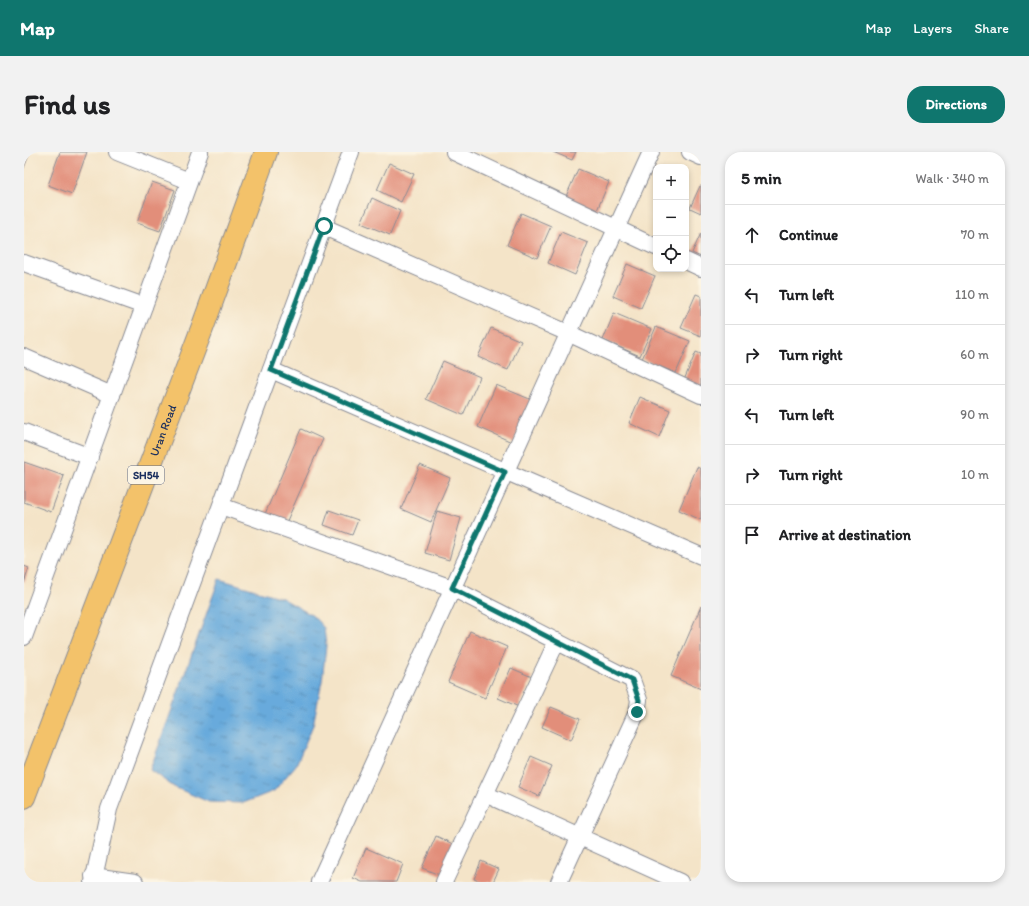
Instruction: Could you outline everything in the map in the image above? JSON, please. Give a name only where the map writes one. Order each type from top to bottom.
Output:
[{"type":"main road","name":"Uran Road","points":[[24,797],[200,334],[266,152]]},
{"type":"street","points":[[117,152],[189,181]]},
{"type":"street","points":[[24,636],[200,152]]},
{"type":"street","points":[[135,882],[93,879],[109,809],[351,152]]},
{"type":"street","points":[[454,152],[653,246]]},
{"type":"street","points":[[319,882],[650,152]]},
{"type":"street","points":[[690,152],[701,157]]},
{"type":"street","points":[[324,226],[568,333],[701,395]]},
{"type":"street","points":[[689,262],[701,268]]},
{"type":"street","points":[[24,263],[144,306]]},
{"type":"street","points":[[24,357],[112,396]]},
{"type":"street","points":[[271,370],[701,556]]},
{"type":"street","points":[[24,432],[90,457]]},
{"type":"street","points":[[221,506],[452,588],[632,680],[639,700],[637,712],[559,882]]},
{"type":"street","points":[[444,882],[557,641]]},
{"type":"street","points":[[486,794],[680,882]]},
{"type":"water","points":[[219,579],[282,598],[313,616],[324,628],[326,646],[322,681],[313,725],[296,765],[274,791],[243,803],[209,802],[174,787],[150,770]]},
{"type":"building","points":[[24,152],[30,152],[24,168]]},
{"type":"building","points":[[60,152],[87,152],[72,194],[48,185]]},
{"type":"building","points":[[553,152],[576,152],[572,160]]},
{"type":"building","points":[[389,163],[414,174],[401,202],[377,190]]},
{"type":"building","points":[[578,169],[609,182],[595,215],[564,201]]},
{"type":"building","points":[[152,182],[175,190],[160,231],[137,223]]},
{"type":"building","points":[[701,186],[701,213],[690,208]]},
{"type":"building","points":[[372,198],[400,211],[390,235],[361,223]]},
{"type":"building","points":[[521,213],[551,226],[537,258],[507,245]]},
{"type":"building","points":[[561,232],[588,243],[575,275],[548,263]]},
{"type":"building","points":[[701,233],[701,257],[692,253]]},
{"type":"building","points":[[627,264],[655,276],[641,308],[613,296]]},
{"type":"building","points":[[696,294],[701,296],[701,336],[681,328]]},
{"type":"building","points":[[614,313],[652,329],[640,356],[603,340]]},
{"type":"building","points":[[656,327],[690,341],[676,373],[642,359]]},
{"type":"building","points":[[491,328],[521,341],[508,370],[478,357]]},
{"type":"building","points":[[696,352],[701,354],[701,387],[684,380]]},
{"type":"building","points":[[443,361],[480,377],[463,415],[426,399]]},
{"type":"building","points":[[496,385],[532,400],[514,443],[478,427]]},
{"type":"building","points":[[640,397],[670,410],[659,437],[629,423]]},
{"type":"building","points":[[301,429],[323,439],[286,523],[265,514]]},
{"type":"building","points":[[24,462],[64,476],[51,512],[24,502]]},
{"type":"building","points":[[420,465],[450,478],[431,522],[401,509]]},
{"type":"building","points":[[697,467],[701,469],[701,520],[679,510]]},
{"type":"building","points":[[329,510],[358,520],[352,535],[324,525]]},
{"type":"building","points":[[437,511],[461,518],[449,560],[425,553]]},
{"type":"building","points":[[24,566],[29,568],[24,583]]},
{"type":"building","points":[[701,606],[701,689],[671,676]]},
{"type":"building","points":[[470,631],[507,647],[485,698],[448,682]]},
{"type":"building","points":[[511,668],[532,677],[519,707],[498,698]]},
{"type":"building","points":[[551,707],[580,719],[571,740],[542,727]]},
{"type":"building","points":[[531,757],[552,766],[539,796],[518,787]]},
{"type":"building","points":[[436,836],[455,845],[442,876],[422,868]]},
{"type":"building","points":[[366,848],[403,864],[396,882],[362,882],[353,878]]},
{"type":"building","points":[[481,861],[499,869],[493,882],[482,882],[474,879]]},
{"type":"route","points":[[324,226],[271,370],[505,472],[452,588],[632,680],[639,700],[637,712]]}]
